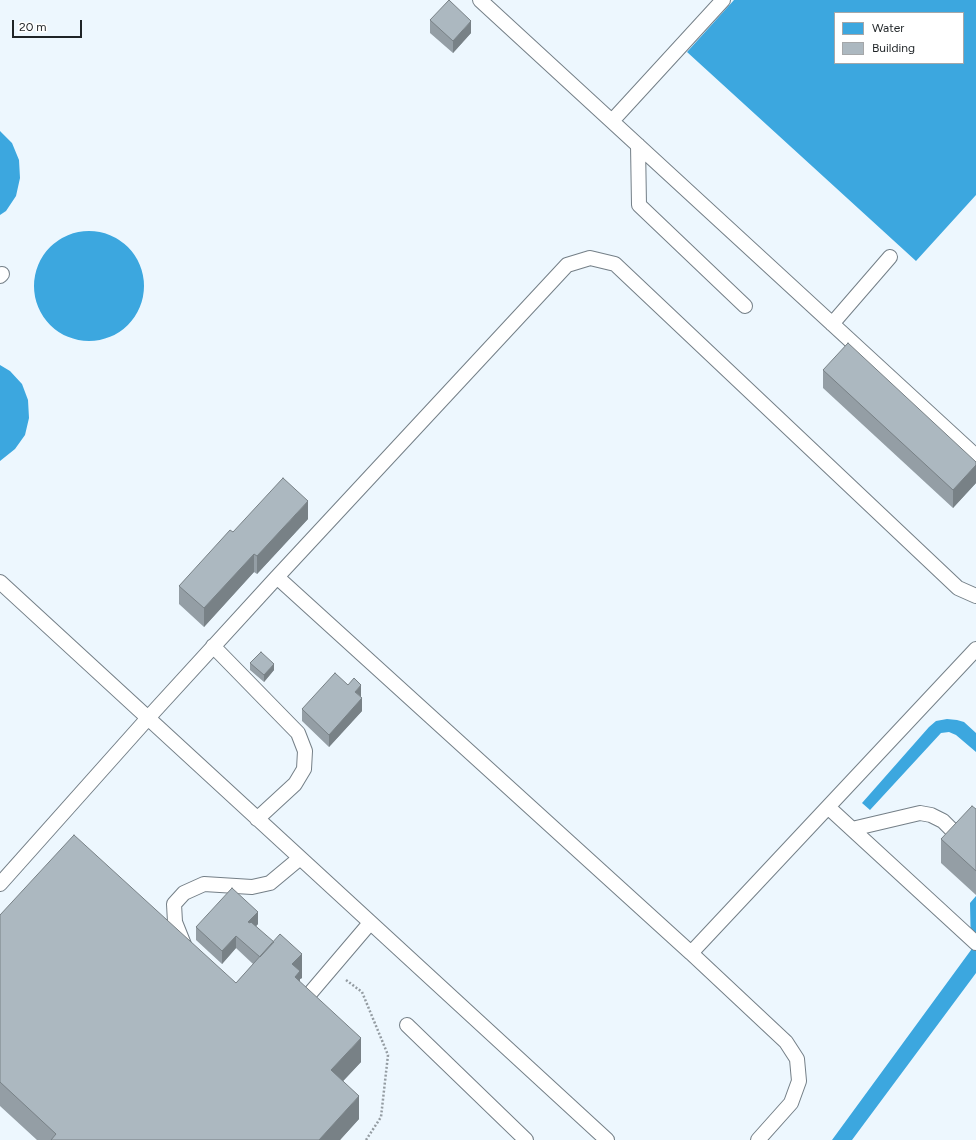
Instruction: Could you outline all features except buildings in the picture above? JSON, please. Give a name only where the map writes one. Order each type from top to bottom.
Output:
[{"type":"lane","points":[[480,0],[976,456]]},
{"type":"lane","points":[[612,121],[723,0]]},
{"type":"lane","points":[[638,145],[639,205],[745,306]]},
{"type":"lane","points":[[832,324],[890,257]]},
{"type":"lane","points":[[0,884],[213,646],[568,265],[590,258],[615,264],[958,588],[976,596]]},
{"type":"lane","points":[[277,577],[691,953],[786,1042],[797,1059],[799,1081],[791,1103],[758,1140]]},
{"type":"lane","points":[[0,582],[607,1140]]},
{"type":"lane","points":[[213,646],[298,733],[305,751],[304,769],[295,784],[257,819]]},
{"type":"lane","points":[[691,953],[976,649]]},
{"type":"lane","points":[[828,807],[976,943]]},
{"type":"lane","points":[[852,829],[920,812],[931,815],[943,821],[958,836]]},
{"type":"lane","points":[[192,956],[187,951],[175,922],[174,904],[184,892],[204,884],[252,887],[270,883],[300,858]]},
{"type":"lane","points":[[301,1004],[370,922]]},
{"type":"lane","points":[[407,1025],[526,1140]]},
{"type":"path","points":[[332,968],[362,992],[388,1055],[381,1117],[366,1140]]},
{"type":"water","points":[[734,0],[976,0],[976,195],[916,261],[687,52]]},
{"type":"water","points":[[0,131],[12,143],[19,160],[20,178],[16,196],[6,211],[0,215]]},
{"type":"water","points":[[89,231],[110,235],[120,240],[128,247],[135,255],[140,265],[144,286],[140,307],[135,317],[128,325],[120,332],[110,337],[89,341],[68,337],[58,332],[50,325],[43,317],[38,307],[34,286],[38,265],[43,255],[50,247],[58,240],[68,235]]},
{"type":"water","points":[[0,365],[10,371],[22,384],[28,400],[29,418],[25,435],[15,449],[0,461]]},
{"type":"water","points":[[947,719],[964,722],[976,733],[976,752],[956,735],[949,732],[941,733],[870,810],[862,803],[929,727],[936,721]]},
{"type":"water","points":[[976,896],[976,973],[852,1140],[832,1140],[971,950],[970,903]]}]
